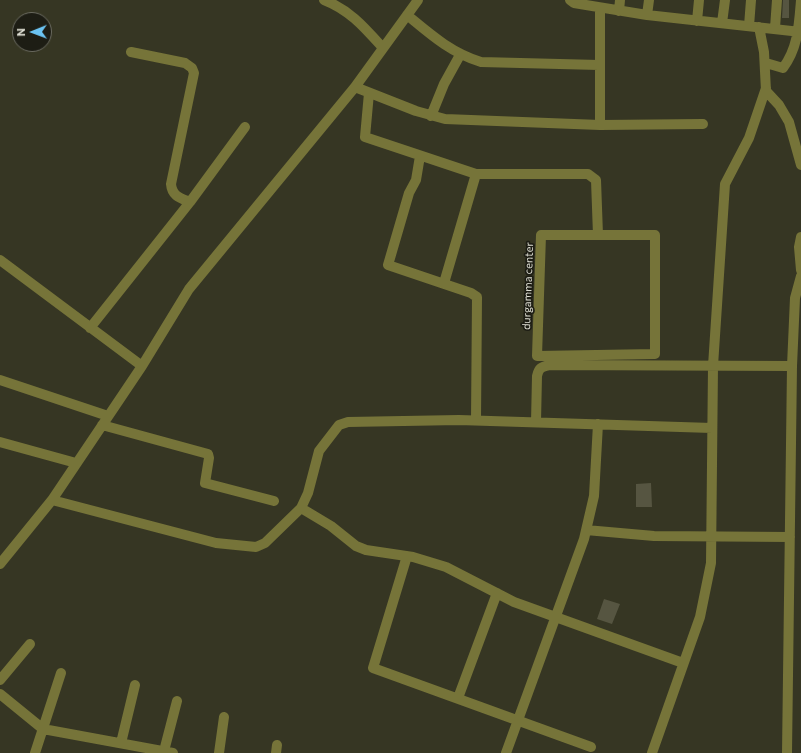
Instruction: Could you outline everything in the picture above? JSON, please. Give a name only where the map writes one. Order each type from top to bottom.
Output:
[{"type":"street","points":[[324,0],[347,11],[357,19],[383,48]]},
{"type":"street","points":[[0,564],[52,500],[142,366],[189,289],[355,87],[418,0]]},
{"type":"street","points":[[570,0],[574,3],[619,11],[799,32]]},
{"type":"street","points":[[619,11],[620,0]]},
{"type":"street","points":[[648,15],[649,0]]},
{"type":"street","points":[[697,20],[699,0]]},
{"type":"street","points":[[722,23],[725,0]]},
{"type":"street","points":[[652,753],[700,617],[710,563],[713,366],[725,184],[749,138],[766,88],[766,63],[754,26],[751,0]]},
{"type":"street","points":[[775,28],[777,0]]},
{"type":"street","points":[[766,63],[783,68],[792,56],[799,32],[801,0]]},
{"type":"street","points":[[600,8],[600,125]]},
{"type":"street","points":[[407,15],[449,49],[460,55],[480,62],[599,65]]},
{"type":"street","points":[[131,52],[185,63],[192,68],[194,73],[171,184],[171,191],[174,196],[190,202]]},
{"type":"street","points":[[431,116],[444,84],[460,55]]},
{"type":"street","points":[[355,87],[431,116],[446,119],[600,125],[703,124]]},
{"type":"street","points":[[766,88],[789,122],[801,165]]},
{"type":"street","points":[[369,93],[365,137],[476,174],[588,174],[596,180],[598,235]]},
{"type":"street","points":[[90,328],[190,202],[245,126]]},
{"type":"street","points":[[420,156],[416,180],[409,193],[388,265],[444,283],[471,293],[477,297],[476,420]]},
{"type":"street","points":[[444,283],[476,174]]},
{"type":"street","name":"durgamma center","points":[[598,235],[655,235],[655,354],[537,356],[541,236],[598,235]]},
{"type":"street","points":[[801,237],[799,247],[801,270]]},
{"type":"street","points":[[0,260],[142,366]]},
{"type":"street","points":[[787,753],[792,366],[795,298],[801,276]]},
{"type":"street","points":[[536,422],[538,370],[541,367],[550,365],[792,366]]},
{"type":"street","points":[[0,380],[108,416]]},
{"type":"street","points":[[52,500],[216,543],[256,548],[265,543],[301,508],[308,493],[319,451],[339,425],[348,422],[476,420],[712,428]]},
{"type":"street","points":[[506,753],[586,530],[594,496],[598,424]]},
{"type":"street","points":[[102,425],[208,454],[209,458],[205,483],[274,501]]},
{"type":"street","points":[[0,442],[76,463]]},
{"type":"street","points":[[301,508],[331,526],[361,548],[406,556],[446,566],[497,593],[554,617],[683,663]]},
{"type":"street","points":[[586,530],[654,536],[790,537]]},
{"type":"street","points":[[406,556],[373,668],[591,747]]},
{"type":"street","points":[[458,698],[497,593]]},
{"type":"street","points":[[0,680],[30,644]]},
{"type":"street","points":[[35,753],[61,673]]},
{"type":"street","points":[[121,743],[135,685]]},
{"type":"street","points":[[0,694],[43,729],[168,752],[177,701]]},
{"type":"street","points":[[219,753],[224,717]]},
{"type":"building","points":[[783,0],[789,0],[789,18],[782,18]]},
{"type":"building","points":[[651,483],[652,507],[636,507],[636,484]]},
{"type":"building","points":[[604,599],[620,604],[612,624],[597,619]]}]
